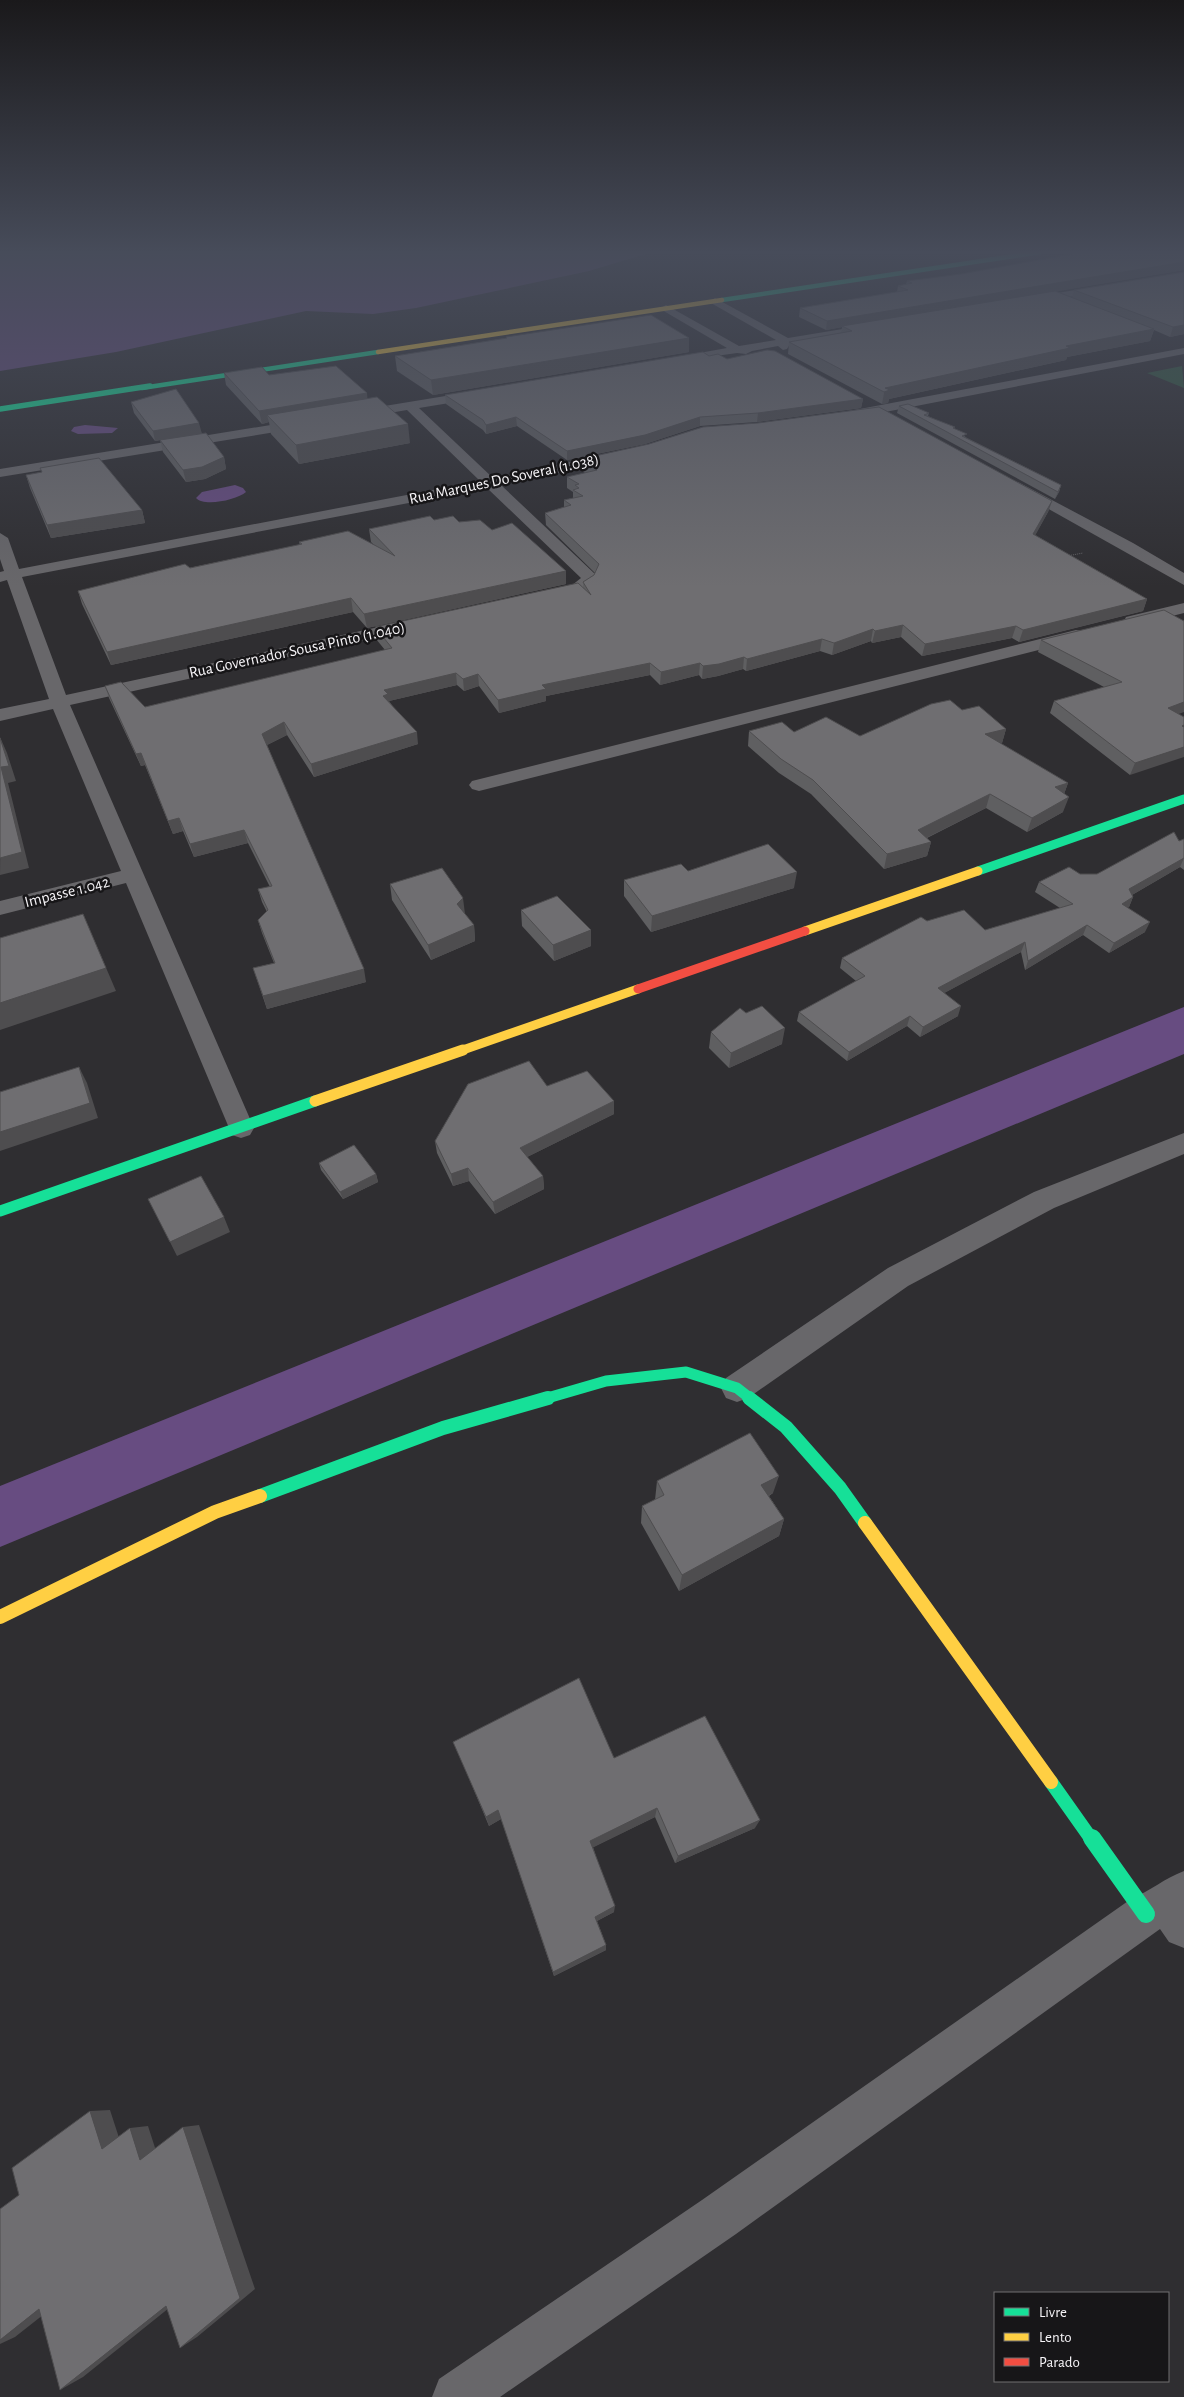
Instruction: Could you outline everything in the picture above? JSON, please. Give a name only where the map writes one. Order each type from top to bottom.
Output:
[{"type":"street","points":[[0,409],[298,364]]},
{"type":"street","points":[[831,418],[878,411],[1114,364]]},
{"type":"street","points":[[343,417],[497,391]]},
{"type":"street","points":[[853,397],[895,420]]},
{"type":"street","points":[[410,406],[588,577],[587,582],[580,588],[532,599]]},
{"type":"street","points":[[1,470],[324,420]]},
{"type":"street","name":"Rua Marques Do Soveral (1.038)","points":[[6,576],[490,483],[630,453]]},
{"type":"street","points":[[1008,481],[1128,546],[1184,580]]},
{"type":"street","points":[[0,538],[6,576],[241,1128]]},
{"type":"street","points":[[1116,625],[1184,608]]},
{"type":"street","name":"Rua Governador Sousa Pinto (1.040)","points":[[0,715],[426,622]]},
{"type":"street","points":[[479,785],[1097,630]]},
{"type":"street","points":[[0,1211],[1184,799]]},
{"type":"street","name":"Impasse 1.042","points":[[0,908],[133,875]]},
{"type":"street","points":[[737,1388],[898,1278],[1044,1200],[1184,1143]]},
{"type":"street","points":[[0,1617],[215,1512],[444,1428],[606,1381],[686,1372],[737,1388],[786,1427],[840,1488],[1170,1909],[457,2397]]},
{"type":"path","points":[[1064,556],[1128,546]]},
{"type":"green space","points":[[1182,366],[1184,388],[1147,373]]},
{"type":"shaded area","points":[[0,364],[44,364],[0,371]]},
{"type":"shaded area","points":[[85,425],[118,428],[112,433],[78,434],[71,431],[74,427]]},
{"type":"shaded area","points":[[235,485],[243,488],[246,492],[236,498],[213,502],[200,501],[196,498],[202,492]]},
{"type":"shaded area","points":[[1184,1007],[1184,1054],[0,1547],[0,1486]]},
{"type":"building","points":[[407,364],[530,364],[431,380]]},
{"type":"building","points":[[632,364],[799,364],[863,399],[758,413],[700,417],[645,435],[567,451],[516,417],[486,425],[483,420],[445,395]]},
{"type":"building","points":[[831,364],[997,364],[885,388],[890,390],[884,392]]},
{"type":"building","points":[[336,366],[367,393],[259,411],[224,373],[262,367],[269,375]]},
{"type":"building","points":[[176,389],[199,423],[153,431],[131,402]]},
{"type":"building","points":[[377,397],[408,424],[296,445],[267,415]]},
{"type":"building","points":[[908,404],[929,413],[924,415],[955,427],[953,428],[967,434],[962,436],[1061,485],[1058,492],[899,406]]},
{"type":"building","points":[[879,407],[1052,501],[1033,534],[1147,599],[1023,630],[1016,626],[925,644],[903,625],[875,631],[873,629],[834,643],[822,639],[747,659],[744,657],[719,664],[703,666],[700,663],[661,672],[650,663],[542,685],[546,689],[498,700],[478,674],[463,679],[456,673],[384,690],[388,694],[383,696],[417,732],[311,764],[284,722],[262,734],[364,969],[263,996],[253,968],[275,963],[258,920],[268,910],[258,889],[272,886],[244,830],[190,844],[179,818],[168,821],[141,753],[136,754],[105,686],[121,682],[145,707],[392,648],[375,627],[578,583],[591,595],[583,582],[594,575],[599,564],[545,513],[571,505],[564,500],[583,496],[573,490],[579,488],[575,485],[579,484],[567,477],[597,470],[581,459],[649,444],[703,427],[758,423]]},
{"type":"building","points":[[206,433],[224,457],[202,467],[183,470],[160,440]]},
{"type":"building","points":[[99,458],[142,510],[47,525],[26,475],[42,472],[40,468]]},
{"type":"building","points":[[430,516],[434,520],[453,516],[459,522],[480,520],[492,530],[512,523],[566,571],[364,614],[351,598],[107,652],[78,591],[185,564],[190,568],[302,544],[299,542],[348,531],[395,556],[369,529]]},
{"type":"building","points":[[1164,610],[1184,621],[1184,702],[1168,708],[1184,717],[1184,725],[1182,726],[1184,727],[1184,747],[1135,763],[1054,701],[1122,682],[1041,640]]},
{"type":"building","points":[[950,700],[962,710],[979,706],[1006,729],[985,734],[1068,783],[1055,787],[1069,797],[1032,818],[990,794],[918,830],[931,842],[887,854],[813,780],[781,759],[749,731],[782,722],[794,732],[826,717],[860,736],[931,704]]},
{"type":"building","points":[[0,738],[9,766],[1,767],[22,852],[0,858]]},
{"type":"building","points":[[1174,832],[1179,841],[1184,839],[1184,858],[1129,889],[1133,897],[1122,904],[1150,922],[1114,943],[1087,925],[1028,961],[1025,942],[938,988],[961,1006],[923,1027],[910,1016],[849,1052],[799,1012],[865,976],[842,958],[921,917],[927,921],[964,910],[985,930],[1073,904],[1039,882],[1069,867],[1080,874],[1097,874]]},
{"type":"building","points":[[768,844],[797,872],[652,916],[624,880],[681,864],[688,871]]},
{"type":"building","points":[[442,868],[463,898],[457,904],[474,925],[428,945],[390,884]]},
{"type":"building","points":[[557,896],[591,930],[553,945],[521,910]]},
{"type":"building","points":[[83,914],[106,968],[0,1003],[0,938]]},
{"type":"building","points":[[762,1006],[785,1028],[731,1053],[711,1032],[740,1008],[746,1013]]},
{"type":"building","points":[[529,1061],[547,1086],[587,1071],[614,1101],[520,1148],[543,1176],[493,1202],[468,1168],[451,1174],[435,1141],[468,1084]]},
{"type":"building","points":[[79,1067],[90,1103],[0,1132],[0,1092]]},
{"type":"building","points":[[354,1145],[376,1174],[340,1192],[319,1163]]},
{"type":"building","points":[[201,1176],[224,1217],[170,1242],[148,1199]]},
{"type":"building","points":[[750,1433],[779,1476],[761,1485],[784,1519],[682,1575],[642,1506],[664,1495],[657,1481]]},
{"type":"building","points":[[579,1678],[614,1758],[705,1716],[760,1820],[678,1856],[657,1808],[590,1841],[615,1906],[595,1917],[606,1945],[553,1972],[498,1810],[486,1817],[453,1742]]},
{"type":"building","points":[[90,2111],[102,2149],[130,2128],[140,2160],[183,2127],[240,2298],[180,2348],[166,2306],[60,2390],[39,2309],[0,2340],[0,2209],[19,2195],[12,2168]]},
{"type":"traffic: fast","points":[[0,409],[299,364]]},
{"type":"traffic: fast","points":[[978,871],[1184,799]]},
{"type":"traffic: fast","points":[[0,1211],[315,1101]]},
{"type":"traffic: fast","points":[[260,1496],[443,1428],[606,1381],[686,1372],[737,1388],[786,1427],[840,1488],[865,1523]]},
{"type":"traffic: fast","points":[[1051,1782],[1146,1914]]},
{"type":"traffic: slow","points":[[805,931],[978,871]]},
{"type":"traffic: slow","points":[[315,1101],[638,989]]},
{"type":"traffic: slow","points":[[0,1617],[215,1512],[260,1496]]},
{"type":"traffic: slow","points":[[865,1523],[1051,1782]]},
{"type":"traffic: jam","points":[[638,989],[805,931]]}]
